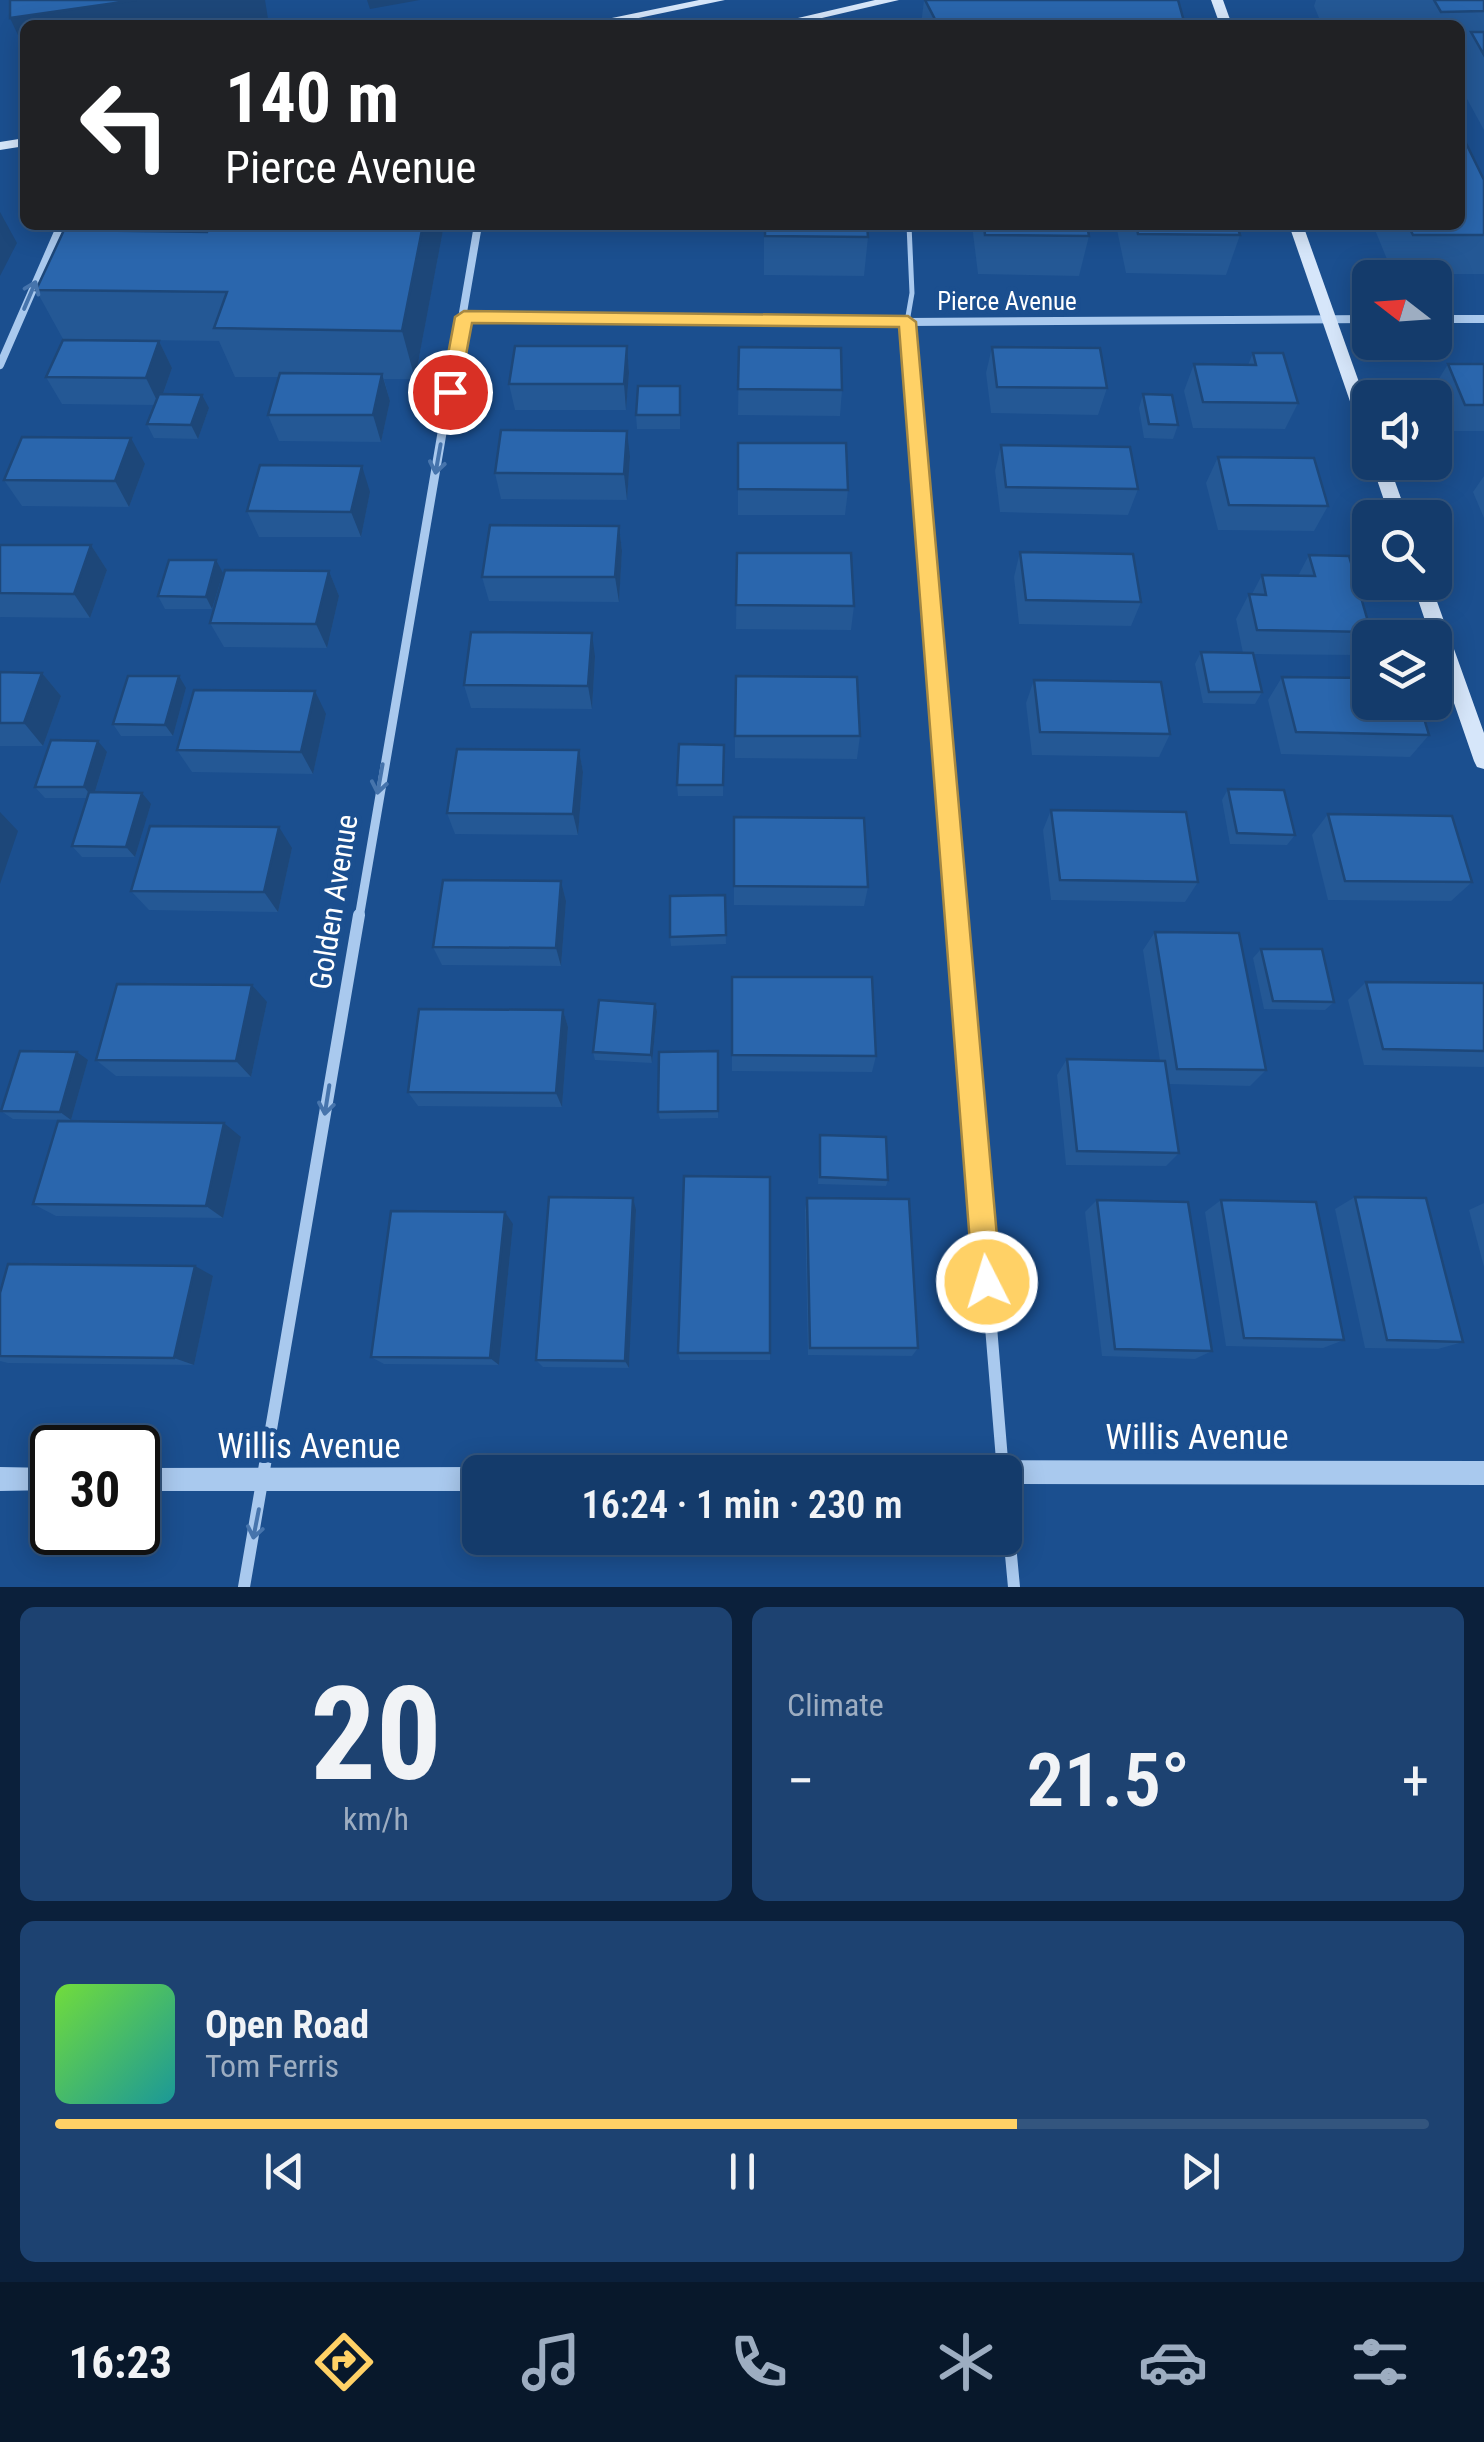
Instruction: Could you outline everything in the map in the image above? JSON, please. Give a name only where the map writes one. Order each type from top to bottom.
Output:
[{"type":"main road","points":[[611,20],[719,0]]},
{"type":"main road","points":[[798,20],[892,0]]},
{"type":"main road","points":[[1298,230],[1352,385]]},
{"type":"main road","points":[[1428,600],[1484,761]]},
{"type":"street","points":[[0,365],[59,230]]},
{"type":"street","name":"Golden Avenue","points":[[244,1587],[382,766],[477,230]]},
{"type":"street","name":"Pierce Avenue","points":[[464,317],[908,322],[1352,319]]},
{"type":"street","points":[[1452,319],[1484,320]]},
{"type":"street","points":[[908,322],[1002,1455]]},
{"type":"street","name":"Willis Avenue","points":[[1022,1478],[1484,1474]]},
{"type":"street","points":[[0,1479],[30,1480]]},
{"type":"street","name":"Willis Avenue","points":[[160,1480],[462,1479]]},
{"type":"street","points":[[1011,1555],[1014,1587]]},
{"type":"lane","points":[[908,322],[912,294],[909,230]]},
{"type":"building","points":[[10,0],[136,0],[10,18]]},
{"type":"building","points":[[925,0],[1178,0],[1184,20],[935,20]]},
{"type":"building","points":[[1434,0],[1484,0],[1484,11],[1441,12]]},
{"type":"building","points":[[1471,32],[1484,32],[1484,55]]},
{"type":"building","points":[[1465,141],[1484,180],[1484,235],[1413,235],[1410,230],[1465,230]]},
{"type":"building","points":[[64,230],[422,230],[402,331],[214,328],[227,292],[36,290]]},
{"type":"building","points":[[765,230],[867,230],[868,237],[765,236]]},
{"type":"building","points":[[984,230],[1088,230],[1089,236],[985,235]]},
{"type":"building","points":[[1137,230],[1238,230],[1240,235],[1138,234]]},
{"type":"building","points":[[63,340],[159,341],[146,378],[46,377]]},
{"type":"building","points":[[515,346],[627,346],[624,384],[509,384]]},
{"type":"building","points":[[739,347],[841,348],[842,390],[738,389]]},
{"type":"building","points":[[992,347],[1100,348],[1107,388],[997,387]]},
{"type":"building","points":[[1253,353],[1283,353],[1298,403],[1203,402],[1194,364],[1256,365]]},
{"type":"building","points":[[1448,364],[1484,364],[1484,405],[1465,405]]},
{"type":"building","points":[[280,373],[382,374],[373,415],[268,415]]},
{"type":"building","points":[[638,386],[680,386],[680,415],[636,415]]},
{"type":"building","points":[[159,394],[202,395],[191,425],[147,424]]},
{"type":"building","points":[[1143,394],[1172,395],[1178,425],[1149,424]]},
{"type":"building","points":[[501,430],[627,431],[624,474],[495,473]]},
{"type":"building","points":[[22,437],[131,438],[115,481],[4,480]]},
{"type":"building","points":[[738,443],[846,443],[848,490],[738,489]]},
{"type":"building","points":[[1001,445],[1130,447],[1138,489],[1006,487]]},
{"type":"building","points":[[1218,457],[1314,458],[1328,506],[1229,505]]},
{"type":"building","points":[[260,465],[362,466],[351,512],[247,511]]},
{"type":"building","points":[[490,525],[619,526],[615,577],[482,577]]},
{"type":"building","points":[[0,545],[91,545],[74,594],[0,593]]},
{"type":"building","points":[[1020,552],[1133,554],[1141,602],[1026,600]]},
{"type":"building","points":[[737,553],[851,553],[854,606],[736,605]]},
{"type":"building","points":[[1309,555],[1349,556],[1352,600],[1362,600],[1368,620],[1352,620],[1352,632],[1257,630],[1249,594],[1266,595],[1262,575],[1315,576]]},
{"type":"building","points":[[169,560],[216,560],[206,597],[158,596]]},
{"type":"building","points":[[225,570],[329,571],[316,624],[210,623]]},
{"type":"building","points":[[471,632],[592,633],[588,686],[464,685]]},
{"type":"building","points":[[1201,652],[1253,653],[1262,692],[1209,692]]},
{"type":"building","points":[[0,672],[42,673],[24,723],[0,723]]},
{"type":"building","points":[[128,676],[179,676],[165,725],[113,724]]},
{"type":"building","points":[[736,676],[857,677],[860,736],[735,736]]},
{"type":"building","points":[[1282,677],[1352,678],[1352,720],[1424,720],[1429,735],[1296,732]]},
{"type":"building","points":[[1034,680],[1161,682],[1170,734],[1040,732]]},
{"type":"building","points":[[194,690],[315,691],[301,752],[177,750]]},
{"type":"building","points":[[51,740],[98,741],[84,787],[35,787]]},
{"type":"building","points":[[679,744],[724,745],[723,785],[677,785]]},
{"type":"building","points":[[457,749],[579,750],[573,814],[447,813]]},
{"type":"building","points":[[1228,789],[1284,790],[1295,835],[1237,833]]},
{"type":"building","points":[[89,792],[142,793],[126,847],[72,846]]},
{"type":"building","points":[[1051,810],[1186,812],[1198,882],[1060,880]]},
{"type":"building","points":[[1328,814],[1452,816],[1472,882],[1345,881]]},
{"type":"building","points":[[734,817],[864,818],[868,887],[734,886]]},
{"type":"building","points":[[150,826],[279,827],[264,892],[131,891]]},
{"type":"building","points":[[443,880],[561,881],[556,948],[433,947]]},
{"type":"building","points":[[725,895],[726,935],[670,937],[670,896]]},
{"type":"building","points":[[1155,932],[1239,933],[1266,1070],[1177,1069]]},
{"type":"building","points":[[1261,949],[1322,949],[1334,1002],[1273,1001]]},
{"type":"building","points":[[732,977],[872,977],[876,1056],[732,1055]]},
{"type":"building","points":[[1366,982],[1484,983],[1484,1051],[1383,1049]]},
{"type":"building","points":[[117,984],[252,985],[236,1061],[96,1060]]},
{"type":"building","points":[[599,1000],[655,1004],[651,1055],[593,1052]]},
{"type":"building","points":[[419,1009],[563,1010],[556,1093],[408,1092]]},
{"type":"building","points":[[20,1051],[77,1052],[60,1112],[1,1111]]},
{"type":"building","points":[[718,1051],[718,1111],[658,1112],[659,1052]]},
{"type":"building","points":[[1067,1059],[1165,1061],[1179,1153],[1077,1151]]},
{"type":"building","points":[[58,1121],[224,1123],[206,1206],[33,1204]]},
{"type":"building","points":[[820,1135],[886,1137],[888,1180],[820,1177]]},
{"type":"building","points":[[684,1176],[770,1177],[770,1353],[678,1353]]},
{"type":"building","points":[[549,1197],[633,1198],[625,1361],[536,1360]]},
{"type":"building","points":[[1355,1197],[1426,1198],[1463,1342],[1387,1340]]},
{"type":"building","points":[[807,1198],[909,1199],[918,1348],[810,1348]]},
{"type":"building","points":[[1097,1200],[1188,1202],[1212,1351],[1115,1349]]},
{"type":"building","points":[[1221,1200],[1316,1202],[1344,1340],[1244,1338]]},
{"type":"building","points":[[391,1211],[505,1212],[490,1358],[371,1357]]},
{"type":"building","points":[[8,1264],[195,1266],[174,1358],[0,1356],[0,1293]]},
{"type":"route","points":[[450,392],[464,317],[908,322],[987,1282]]}]
